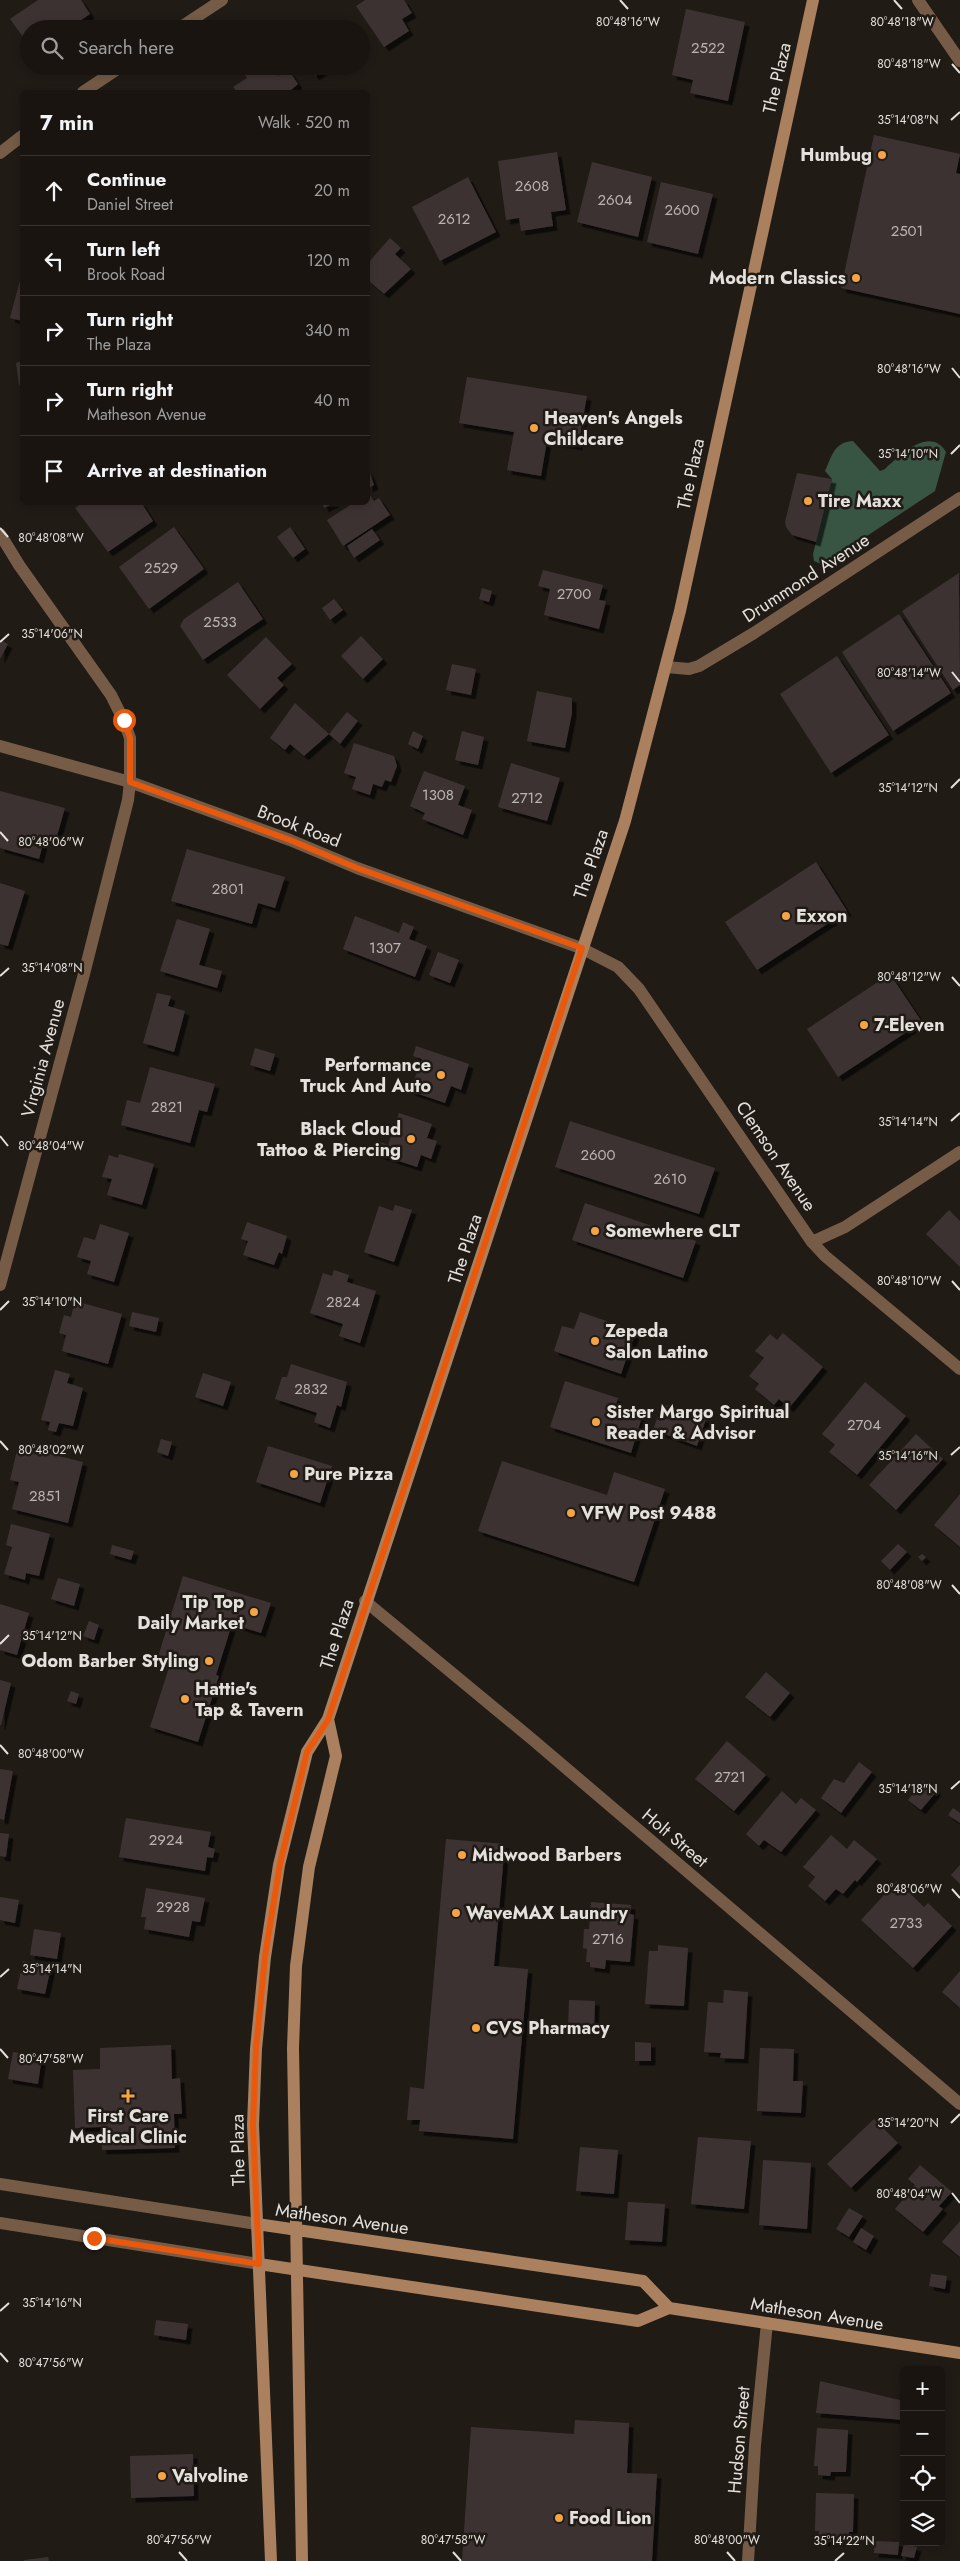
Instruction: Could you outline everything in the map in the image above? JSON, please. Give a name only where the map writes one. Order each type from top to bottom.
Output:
[{"type":"main road","name":"The Plaza","points":[[271,2561],[253,2125],[256,2049],[265,1956],[280,1864],[307,1752],[328,1720],[365,1601],[625,821],[680,611],[813,0]]},
{"type":"main road","name":"The Plaza","points":[[302,2561],[294,2230],[293,2048],[296,1966],[309,1867],[336,1756],[328,1720]]},
{"type":"main road","name":"Matheson Avenue","points":[[258,2224],[642,2282],[669,2308],[837,2336],[960,2353]]},
{"type":"main road","points":[[259,2264],[638,2321],[669,2308]]},
{"type":"street","points":[[192,20],[222,0]]},
{"type":"street","points":[[918,0],[960,61]]},
{"type":"street","points":[[86,90],[108,75]]},
{"type":"street","points":[[0,153],[20,138]]},
{"type":"street","name":"Drummond Avenue","points":[[666,667],[689,669],[699,666],[754,633],[960,498]]},
{"type":"street","name":"Virginia Avenue","points":[[0,534],[19,565],[111,695],[130,738],[128,800],[84,974],[0,1284]]},
{"type":"street","name":"Brook Road","points":[[0,746],[130,782],[290,840],[357,868],[582,948]]},
{"type":"street","name":"Clemson Avenue","points":[[582,948],[618,967],[639,990],[812,1242],[825,1256],[960,1369]]},
{"type":"street","points":[[812,1242],[845,1227],[960,1152]]},
{"type":"street","name":"Holt Street","points":[[365,1601],[534,1740],[960,2104]]},
{"type":"street","name":"Matheson Avenue","points":[[0,2184],[258,2224]]},
{"type":"street","points":[[0,2223],[259,2264]]},
{"type":"street","name":"Hudson Street","points":[[748,2561],[755,2445],[767,2323]]},
{"type":"green space","points":[[853,441],[880,471],[906,451],[923,442],[932,441],[939,444],[946,452],[935,491],[823,565],[814,561],[813,554],[832,479],[825,471],[834,451],[842,444]]},
{"type":"building","points":[[38,0],[81,0],[90,14],[81,20],[20,20],[20,33],[10,19]]},
{"type":"building","points":[[365,0],[404,0],[412,13],[402,19],[409,31],[384,47],[370,26],[370,20],[366,20],[356,6]]},
{"type":"building","points":[[686,9],[745,22],[728,101],[690,93],[693,80],[672,75]]},
{"type":"building","points":[[245,75],[292,75],[298,84],[291,90],[235,90],[233,87],[247,78]]},
{"type":"building","points":[[874,135],[960,154],[956,173],[960,174],[960,314],[841,288]]},
{"type":"building","points":[[557,152],[566,210],[551,212],[553,226],[521,231],[519,218],[506,220],[498,161]]},
{"type":"building","points":[[592,162],[652,177],[638,237],[577,222]]},
{"type":"building","points":[[468,177],[496,232],[440,261],[412,207]]},
{"type":"building","points":[[661,182],[713,194],[698,254],[647,242]]},
{"type":"building","points":[[390,238],[401,248],[395,254],[411,269],[384,294],[370,282],[370,261]]},
{"type":"building","points":[[20,280],[20,320],[10,318]]},
{"type":"building","points":[[20,362],[19,385],[16,363]]},
{"type":"building","name":"Heaven's Angels Childcare","points":[[467,377],[587,396],[578,446],[547,441],[541,476],[507,470],[514,432],[459,423]]},
{"type":"building","name":"Tire Maxx","points":[[797,473],[832,479],[816,542],[792,535],[786,527],[785,522]]},
{"type":"building","points":[[370,474],[374,485],[370,487]]},
{"type":"building","points":[[370,495],[374,501],[379,498],[390,515],[343,546],[327,520],[350,505],[370,505]]},
{"type":"building","points":[[79,505],[143,505],[153,521],[108,552],[75,508]]},
{"type":"building","points":[[174,527],[204,569],[149,609],[119,567]]},
{"type":"building","points":[[290,527],[305,549],[293,558],[277,537]]},
{"type":"building","points":[[372,529],[380,540],[354,558],[347,546]]},
{"type":"building","points":[[543,570],[603,585],[599,600],[606,601],[599,629],[544,615],[550,589],[538,586]]},
{"type":"building","points":[[959,573],[960,685],[953,690],[902,611]]},
{"type":"building","points":[[238,582],[263,619],[203,660],[180,626],[184,619]]},
{"type":"building","points":[[482,588],[492,591],[489,602],[479,599]]},
{"type":"building","points":[[334,599],[343,610],[330,620],[322,608]]},
{"type":"building","points":[[899,614],[951,693],[893,731],[842,652]]},
{"type":"building","points":[[361,636],[383,659],[363,679],[341,656]]},
{"type":"building","points":[[266,637],[292,664],[277,678],[284,685],[260,709],[227,675]]},
{"type":"building","points":[[0,640],[8,644],[0,659]]},
{"type":"building","points":[[837,656],[889,735],[831,773],[780,694]]},
{"type":"building","points":[[452,664],[476,669],[471,695],[446,690]]},
{"type":"building","points":[[537,691],[572,698],[572,713],[565,748],[527,741]]},
{"type":"building","points":[[295,703],[329,734],[304,756],[290,744],[285,750],[270,738]]},
{"type":"building","points":[[347,712],[358,721],[340,744],[329,734]]},
{"type":"building","points":[[413,731],[423,736],[418,749],[408,744]]},
{"type":"building","points":[[462,731],[484,737],[478,765],[455,760]]},
{"type":"building","points":[[354,743],[394,756],[397,766],[391,782],[385,780],[382,787],[373,784],[370,795],[352,789],[356,777],[344,773]]},
{"type":"building","points":[[511,763],[560,778],[547,821],[498,807]]},
{"type":"building","points":[[424,771],[465,786],[458,805],[472,810],[463,835],[422,819],[425,813],[410,806]]},
{"type":"building","points":[[0,791],[65,808],[55,843],[44,840],[39,859],[0,848]]},
{"type":"building","points":[[187,849],[285,877],[275,908],[258,903],[252,924],[171,901]]},
{"type":"building","name":"Exxon","points":[[816,862],[847,911],[757,970],[725,922]]},
{"type":"building","points":[[0,883],[25,891],[8,946],[0,944]]},
{"type":"building","points":[[355,916],[399,933],[403,922],[414,927],[409,939],[427,946],[415,977],[343,949]]},
{"type":"building","points":[[177,919],[210,929],[199,965],[222,971],[217,988],[160,971]]},
{"type":"building","points":[[438,952],[459,960],[450,983],[429,975]]},
{"type":"building","name":"7-Eleven","points":[[890,974],[922,1022],[838,1077],[807,1029]]},
{"type":"building","points":[[157,993],[171,996],[168,1006],[185,1011],[174,1052],[143,1043]]},
{"type":"building","name":"Performance Truck And Auto","points":[[416,1046],[469,1064],[461,1090],[451,1086],[445,1103],[410,1091],[422,1059],[413,1056]]},
{"type":"building","points":[[255,1048],[275,1054],[270,1071],[250,1065]]},
{"type":"building","points":[[150,1067],[215,1084],[207,1112],[199,1110],[190,1143],[121,1125],[127,1100],[140,1103]]},
{"type":"building","name":"Black Cloud Tattoo & Piercing","points":[[399,1113],[432,1124],[427,1138],[437,1141],[431,1159],[421,1155],[417,1167],[374,1153],[378,1141],[388,1145]]},
{"type":"building","points":[[570,1121],[715,1168],[699,1214],[555,1167]]},
{"type":"building","points":[[119,1154],[154,1164],[142,1205],[107,1195],[112,1179],[102,1177],[109,1155],[118,1158]]},
{"type":"building","points":[[585,1203],[696,1241],[683,1278],[572,1240]]},
{"type":"building","points":[[395,1205],[412,1210],[394,1262],[364,1252],[379,1206],[393,1211]]},
{"type":"building","points":[[949,1210],[960,1221],[960,1267],[926,1234]]},
{"type":"building","points":[[247,1222],[287,1236],[282,1254],[279,1252],[274,1265],[243,1255],[248,1241],[241,1239]]},
{"type":"building","points":[[100,1224],[129,1233],[114,1282],[87,1274],[91,1261],[77,1257],[84,1237],[95,1240]]},
{"type":"building","points":[[334,1270],[349,1275],[347,1282],[376,1291],[360,1343],[339,1336],[343,1324],[310,1313],[323,1273],[332,1276]]},
{"type":"building","points":[[75,1301],[122,1314],[108,1364],[62,1351],[66,1335],[59,1333],[64,1315],[71,1317]]},
{"type":"building","points":[[132,1312],[159,1318],[156,1332],[129,1326]]},
{"type":"building","name":"Zepeda Salon Latino","points":[[580,1312],[636,1331],[621,1374],[554,1351],[562,1326],[574,1329]]},
{"type":"building","points":[[783,1333],[823,1367],[789,1408],[779,1399],[774,1405],[755,1389],[759,1384],[749,1376],[764,1358],[755,1351],[770,1334],[777,1340]]},
{"type":"building","points":[[291,1364],[347,1382],[341,1407],[337,1405],[330,1428],[314,1422],[317,1413],[275,1399],[282,1377],[287,1377]]},
{"type":"building","points":[[55,1370],[70,1374],[67,1383],[83,1388],[73,1426],[59,1423],[56,1432],[48,1430],[50,1422],[41,1420]]},
{"type":"building","points":[[203,1373],[231,1382],[223,1406],[195,1397]]},
{"type":"building","name":"Sister Margo Spiritual Reader & Advisor","points":[[565,1381],[618,1398],[615,1408],[642,1417],[631,1453],[550,1427]]},
{"type":"building","points":[[865,1382],[906,1416],[857,1475],[829,1452],[835,1445],[822,1434]]},
{"type":"building","points":[[662,1404],[706,1419],[697,1446],[653,1430]]},
{"type":"building","points":[[916,1434],[943,1459],[896,1510],[869,1485]]},
{"type":"building","points":[[161,1439],[172,1442],[168,1456],[157,1452]]},
{"type":"building","points":[[18,1446],[83,1462],[68,1523],[12,1509],[19,1482],[10,1480]]},
{"type":"building","name":"Pure Pizza","points":[[268,1446],[332,1466],[320,1503],[256,1482]]},
{"type":"building","name":"VFW Post 9488","points":[[502,1461],[607,1495],[614,1472],[665,1489],[634,1582],[478,1531]]},
{"type":"building","points":[[960,1494],[960,1547],[934,1525]]},
{"type":"building","points":[[11,1524],[50,1534],[39,1576],[26,1573],[25,1580],[4,1574],[12,1547],[6,1545]]},
{"type":"building","points":[[898,1544],[907,1552],[890,1570],[881,1561]]},
{"type":"building","points":[[112,1545],[134,1551],[131,1560],[110,1554]]},
{"type":"building","points":[[922,1554],[926,1557],[922,1561],[918,1557]]},
{"type":"building","points":[[183,1576],[271,1603],[261,1633],[232,1624],[216,1675],[219,1676],[198,1742],[150,1727],[171,1661],[158,1657]]},
{"type":"building","points":[[58,1578],[80,1584],[74,1606],[51,1599]]},
{"type":"building","points":[[0,1604],[29,1613],[17,1655],[0,1650]]},
{"type":"building","points":[[89,1621],[99,1625],[94,1640],[83,1636]]},
{"type":"building","points":[[766,1672],[790,1693],[770,1717],[745,1697]]},
{"type":"building","points":[[0,1680],[11,1683],[1,1725],[0,1725]]},
{"type":"building","points":[[71,1691],[79,1694],[76,1704],[67,1701]]},
{"type":"building","points":[[727,1741],[766,1775],[734,1811],[695,1779]]},
{"type":"building","points":[[859,1762],[872,1772],[841,1813],[821,1798],[834,1779],[844,1783]]},
{"type":"building","points":[[0,1769],[13,1771],[4,1820],[0,1819]]},
{"type":"building","points":[[923,1781],[937,1791],[921,1810],[908,1800]]},
{"type":"building","points":[[782,1791],[796,1804],[801,1798],[816,1810],[781,1852],[764,1840],[759,1846],[746,1834]]},
{"type":"building","points":[[953,1808],[960,1813],[960,1823],[948,1815]]},
{"type":"building","points":[[126,1818],[211,1832],[208,1847],[215,1849],[213,1858],[207,1857],[205,1871],[119,1857]]},
{"type":"building","points":[[0,1833],[9,1834],[6,1857],[0,1856]]},
{"type":"building","points":[[831,1835],[847,1849],[854,1840],[877,1859],[857,1882],[855,1880],[843,1894],[836,1889],[825,1901],[808,1886],[815,1877],[803,1867]]},
{"type":"building","name":"CVS Pharmacy","points":[[446,1839],[505,1844],[494,1966],[528,1969],[513,2139],[419,2131],[420,2120],[407,2120],[410,2087],[424,2089]]},
{"type":"building","points":[[960,1865],[960,1884],[951,1875]]},
{"type":"building","points":[[897,1881],[924,1907],[928,1903],[952,1926],[913,1968],[861,1920]]},
{"type":"building","points":[[146,1888],[205,1898],[200,1922],[192,1921],[189,1937],[144,1929],[146,1917],[141,1917]]},
{"type":"building","points":[[0,1897],[19,1900],[15,1923],[0,1920]]},
{"type":"building","points":[[591,1902],[631,1905],[630,1914],[634,1915],[630,1962],[606,1960],[605,1969],[590,1967],[590,1962],[586,1962],[587,1949],[583,1948],[584,1929],[589,1929]]},
{"type":"building","points":[[34,1929],[61,1933],[57,1959],[30,1955]]},
{"type":"building","points":[[658,1945],[688,1948],[684,2006],[645,2004],[649,1951],[658,1951]]},
{"type":"building","points":[[23,1961],[51,1967],[45,1994],[17,1989]]},
{"type":"building","points":[[960,1971],[960,2008],[942,1992]]},
{"type":"building","points":[[724,1990],[748,1992],[744,2059],[720,2058],[721,2053],[704,2052],[708,2002],[723,2003]]},
{"type":"building","points":[[569,2000],[595,2001],[594,2031],[568,2029]]},
{"type":"building","points":[[635,2042],[651,2043],[651,2061],[635,2061]]},
{"type":"building","name":"First Care Medical Clinic","points":[[171,2045],[172,2079],[180,2078],[182,2114],[174,2114],[175,2148],[102,2150],[101,2127],[75,2128],[73,2070],[100,2069],[100,2048]]},
{"type":"building","points":[[760,2048],[794,2049],[793,2081],[803,2081],[801,2113],[757,2111]]},
{"type":"building","points":[[13,2052],[42,2057],[38,2084],[8,2079]]},
{"type":"building","points":[[874,2119],[898,2143],[851,2188],[827,2164]]},
{"type":"building","points":[[698,2137],[751,2141],[744,2209],[691,2204]]},
{"type":"building","points":[[580,2147],[618,2150],[614,2194],[576,2191]]},
{"type":"building","points":[[763,2160],[811,2163],[807,2229],[759,2225]]},
{"type":"building","points":[[920,2165],[952,2192],[939,2206],[943,2209],[923,2232],[895,2209],[915,2185],[908,2179]]},
{"type":"building","points":[[628,2202],[665,2204],[662,2242],[625,2240]]},
{"type":"building","points":[[849,2208],[863,2216],[849,2237],[836,2229]]},
{"type":"building","points":[[960,2221],[960,2257],[942,2242]]},
{"type":"building","points":[[861,2228],[874,2236],[866,2250],[853,2242]]},
{"type":"building","points":[[931,2274],[947,2276],[945,2289],[929,2286]]},
{"type":"building","points":[[156,2320],[188,2324],[186,2340],[154,2335]]},
{"type":"building","points":[[820,2381],[900,2400],[900,2420],[816,2413]]},
{"type":"building","name":"Food Lion","points":[[575,2420],[629,2423],[627,2473],[657,2474],[652,2561],[462,2561],[471,2427],[574,2434]]},
{"type":"building","points":[[817,2428],[848,2430],[846,2472],[831,2472],[830,2476],[818,2475],[818,2466],[814,2466]]},
{"type":"building","name":"Valvoline","points":[[193,2454],[194,2496],[131,2498],[130,2456]]},
{"type":"building","points":[[816,2493],[854,2494],[853,2532],[849,2532],[848,2542],[819,2542],[819,2531],[815,2531]]},
{"type":"building","points":[[875,2541],[899,2542],[898,2555],[874,2553]]},
{"type":"building","points":[[904,2546],[917,2547],[914,2558],[901,2556]]},
{"type":"building","points":[[48,2557],[49,2561],[24,2561],[24,2560]]},
{"type":"place","name":"Humbug","points":[[882,155]]},
{"type":"place","name":"Modern Classics","points":[[856,278]]},
{"type":"place","name":"Heaven's Angels Childcare","points":[[534,428]]},
{"type":"place","name":"Tire Maxx","points":[[808,501]]},
{"type":"place","name":"Exxon","points":[[786,916]]},
{"type":"place","name":"7-Eleven","points":[[864,1025]]},
{"type":"place","name":"Performance Truck And Auto","points":[[441,1075]]},
{"type":"place","name":"Black Cloud Tattoo & Piercing","points":[[411,1139]]},
{"type":"place","name":"Somewhere CLT","points":[[595,1231]]},
{"type":"place","name":"Zepeda Salon Latino","points":[[595,1341]]},
{"type":"place","name":"Sister Margo Spiritual Reader & Advisor","points":[[596,1422]]},
{"type":"place","name":"Pure Pizza","points":[[294,1474]]},
{"type":"place","name":"VFW Post 9488","points":[[571,1513]]},
{"type":"place","name":"Tip Top Daily Market","points":[[254,1612]]},
{"type":"place","name":"Odom Barber Styling","points":[[209,1661]]},
{"type":"place","name":"Hattie's Tap & Tavern","points":[[185,1699]]},
{"type":"place","name":"Midwood Barbers","points":[[462,1855]]},
{"type":"place","name":"WaveMAX Laundry","points":[[456,1913]]},
{"type":"place","name":"CVS Pharmacy","points":[[476,2028]]},
{"type":"place","name":"First Care Medical Clinic","points":[[128,2096]]},
{"type":"place","name":"Valvoline","points":[[162,2476]]},
{"type":"place","name":"Food Lion","points":[[559,2518]]},
{"type":"route","points":[[94,2238],[259,2264],[253,2125],[256,2049],[265,1956],[280,1864],[307,1752],[328,1720],[365,1601],[582,948],[357,868],[290,840],[130,782],[130,738],[124,720]]}]
